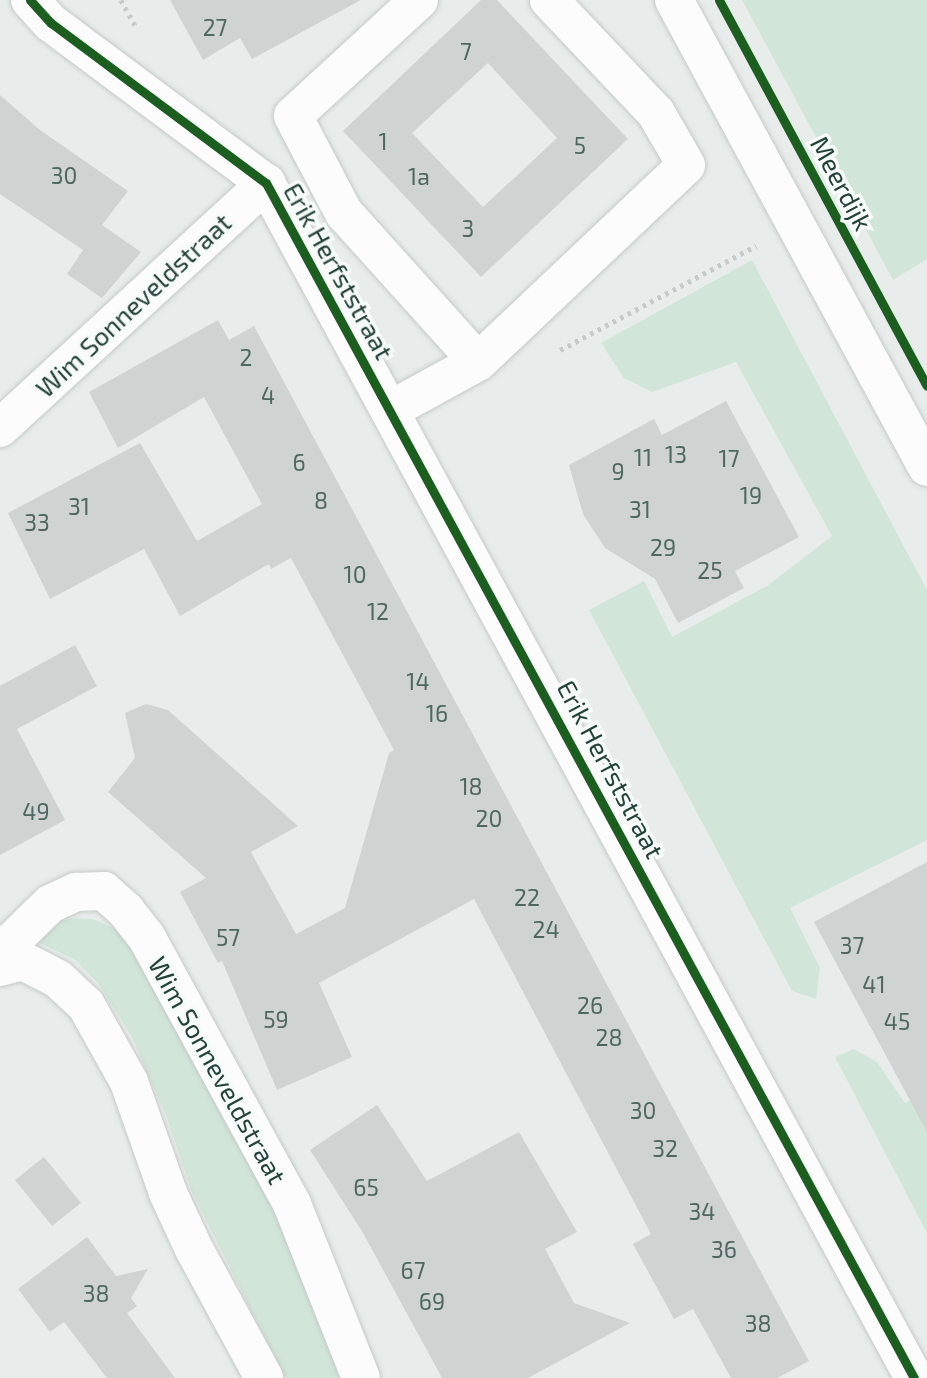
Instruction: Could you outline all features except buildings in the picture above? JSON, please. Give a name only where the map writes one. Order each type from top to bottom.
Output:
[{"type":"street","points":[[30,0],[51,23],[266,183]]},
{"type":"street","name":"Erik Herfststraat","points":[[419,0],[293,116],[344,213],[478,362]]},
{"type":"street","points":[[392,409],[478,362],[686,165],[656,113],[549,0]]},
{"type":"street","points":[[674,0],[927,467]]},
{"type":"street","name":"Erik Herfststraat","points":[[266,183],[392,409],[914,1378]]},
{"type":"street","name":"Wim Sonneveldstraat","points":[[0,428],[266,183]]},
{"type":"street","name":"Erik Herfststraat","points":[[297,238],[344,213]]},
{"type":"street","name":"Wim Sonneveldstraat","points":[[0,953],[50,904],[76,892],[103,891],[126,911],[147,938],[292,1204],[360,1378]]},
{"type":"street","points":[[0,967],[23,961],[58,979],[86,1005],[129,1082],[168,1193],[194,1249],[264,1378]]},
{"type":"path","points":[[548,356],[749,250]]},
{"type":"green space","points":[[742,0],[927,0],[927,259],[893,280]]},
{"type":"green space","points":[[752,260],[927,590],[927,840],[790,908],[820,968],[816,999],[792,991],[589,610],[644,581],[672,637],[767,586],[832,536],[736,362],[652,392],[624,378],[601,343]]},
{"type":"green space","points":[[75,918],[93,919],[116,929],[136,951],[279,1218],[344,1378],[286,1378],[283,1374],[192,1192],[167,1118],[132,1037],[98,983],[75,960],[36,941],[54,922]]},
{"type":"green space","points":[[854,1049],[877,1062],[905,1103],[927,1091],[927,1233],[835,1057]]},
{"type":"cycle path","points":[[30,0],[51,23],[266,183],[914,1378]]},
{"type":"cycle path","name":"Meerdijk","points":[[719,0],[927,386]]}]
